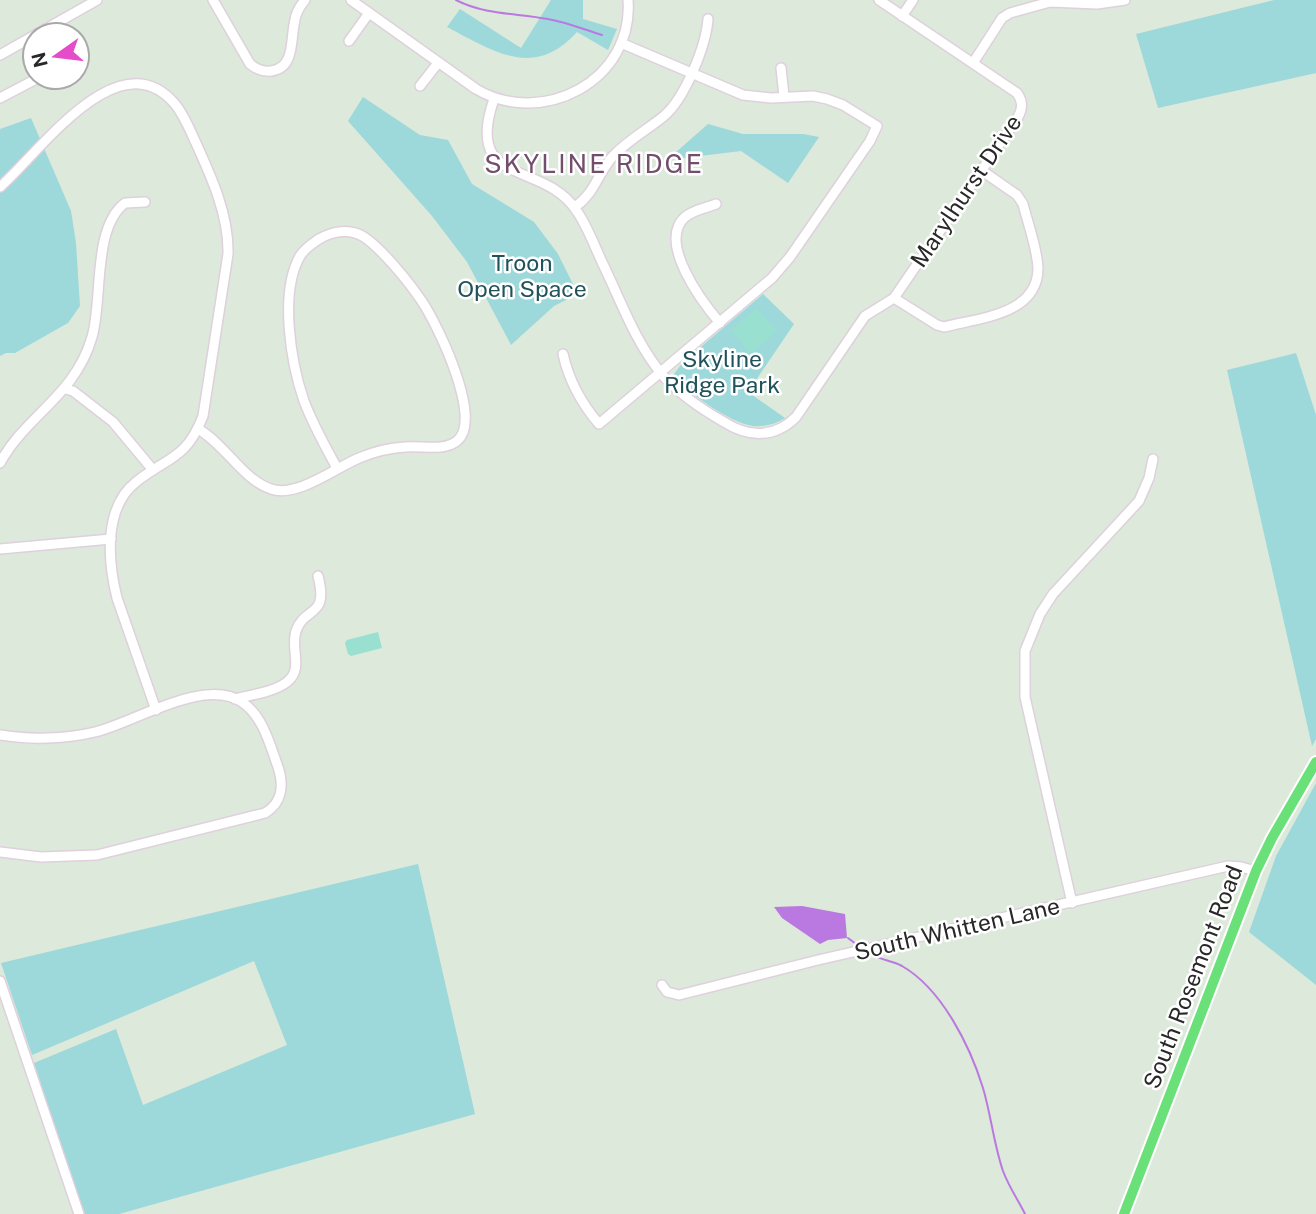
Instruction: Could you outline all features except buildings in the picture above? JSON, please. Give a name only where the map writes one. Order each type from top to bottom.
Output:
[{"type":"main road","name":"South Rosemont Road","points":[[1124,1214],[1256,871],[1316,762]]},
{"type":"street","points":[[0,55],[97,0]]},
{"type":"street","points":[[213,0],[250,64],[256,69],[268,71],[281,67],[287,60],[295,17],[305,0]]},
{"type":"street","points":[[351,0],[438,63],[494,99],[539,104],[572,94],[601,72],[621,43],[628,0]]},
{"type":"street","name":"Marylhurst Drive","points":[[661,373],[686,398],[726,424],[744,432],[769,433],[786,426],[798,415],[865,316],[894,298],[1018,117],[1022,102],[1017,93],[879,0]]},
{"type":"street","points":[[902,16],[913,0]]},
{"type":"street","points":[[973,63],[1002,18],[1033,3],[1097,4],[1125,0]]},
{"type":"street","points":[[349,41],[369,13]]},
{"type":"street","points":[[575,207],[589,195],[604,167],[621,148],[665,116],[674,106],[707,34],[708,19]]},
{"type":"street","points":[[563,354],[577,393],[599,424],[762,287],[790,257],[877,126],[828,99],[813,96],[771,98],[743,95],[621,43]]},
{"type":"street","points":[[420,86],[438,63]]},
{"type":"street","points":[[781,68],[784,96]]},
{"type":"street","points":[[0,187],[81,108],[108,89],[124,84],[142,84],[156,89],[175,104],[186,120],[224,214],[228,235],[226,273],[207,402],[198,429],[178,455],[153,470],[127,491],[117,511],[111,539],[113,580],[117,598],[156,710]]},
{"type":"street","points":[[0,98],[21,87]]},
{"type":"street","points":[[494,99],[486,129],[488,143],[495,158],[506,167],[552,188],[575,207],[643,347],[661,373]]},
{"type":"street","points":[[894,298],[944,327],[1011,310],[1032,290],[1038,269],[1023,204],[1017,195],[981,170]]},
{"type":"street","points":[[0,463],[19,436],[66,389],[83,361],[92,338],[109,222],[118,208],[125,203],[145,202]]},
{"type":"street","points":[[716,204],[687,215],[677,227],[675,240],[678,253],[696,291],[720,323]]},
{"type":"street","points":[[198,429],[208,435],[252,477],[270,489],[292,489],[377,452],[452,444],[463,434],[467,415],[451,361],[421,300],[366,238],[352,232],[341,231],[324,236],[301,254],[292,276],[289,304],[290,338],[300,388],[315,428],[337,468]]},
{"type":"street","points":[[66,389],[74,391],[113,422],[153,470]]},
{"type":"street","points":[[1072,903],[1025,697],[1025,651],[1040,614],[1053,594],[1139,501],[1149,478],[1153,459]]},
{"type":"street","points":[[0,549],[111,539]]},
{"type":"street","points":[[235,699],[280,686],[289,680],[296,669],[295,633],[301,623],[323,608],[318,576]]},
{"type":"street","points":[[0,735],[76,736],[111,727],[203,694],[220,694],[235,699],[249,709],[261,724],[279,770],[280,794],[271,809],[256,816],[97,855],[41,857],[0,852]]},
{"type":"street","name":"South Whitten Lane","points":[[662,985],[667,992],[679,995],[818,960],[1228,866],[1256,871]]},
{"type":"street","points":[[0,981],[79,1214]]},
{"type":"green space","points":[[551,0],[583,0],[583,19],[617,29],[608,50],[577,32],[561,47],[545,55],[529,58],[513,56],[481,45],[447,27],[460,9],[521,48]]},
{"type":"green space","points":[[1274,0],[1316,0],[1316,73],[1158,108],[1136,34]]},
{"type":"green space","name":"Troon Open Space","points":[[363,97],[420,135],[448,140],[472,184],[534,222],[558,254],[578,294],[554,306],[511,345],[467,262],[432,216],[348,121]]},
{"type":"green space","points":[[31,118],[71,211],[80,306],[68,323],[15,353],[0,356],[0,129]]},
{"type":"green space","points":[[708,124],[743,134],[803,134],[819,137],[788,183],[741,151],[667,160]]},
{"type":"green space","name":"Skyline Ridge Park","points":[[763,294],[794,324],[748,392],[785,418],[770,425],[753,426],[709,406],[674,374],[683,362]]},
{"type":"green space","points":[[1296,353],[1316,415],[1316,739],[1312,746],[1227,370]]},
{"type":"green space","points":[[1316,783],[1316,985],[1249,932],[1276,856]]},
{"type":"green space","points":[[418,864],[475,1114],[119,1214],[83,1214],[34,1063],[116,1029],[143,1105],[287,1045],[254,961],[32,1055],[1,963]]},
{"type":"shaded area","points":[[757,308],[777,331],[751,354],[731,330]]},
{"type":"shaded area","points":[[378,632],[382,648],[351,656],[348,654],[345,643],[347,640]]},
{"type":"shaded area","points":[[802,906],[845,914],[847,938],[828,940],[820,944],[782,918],[774,907]]},
{"type":"waterway","points":[[456,0],[490,11],[555,20],[602,35]]},
{"type":"waterway","points":[[848,938],[860,947]]},
{"type":"waterway","points":[[868,952],[902,966],[916,976],[930,989],[953,1020],[983,1088],[1003,1171],[1025,1214]]},
{"type":"district","name":"SKYLINE RIDGE","points":[[594,164]]}]
